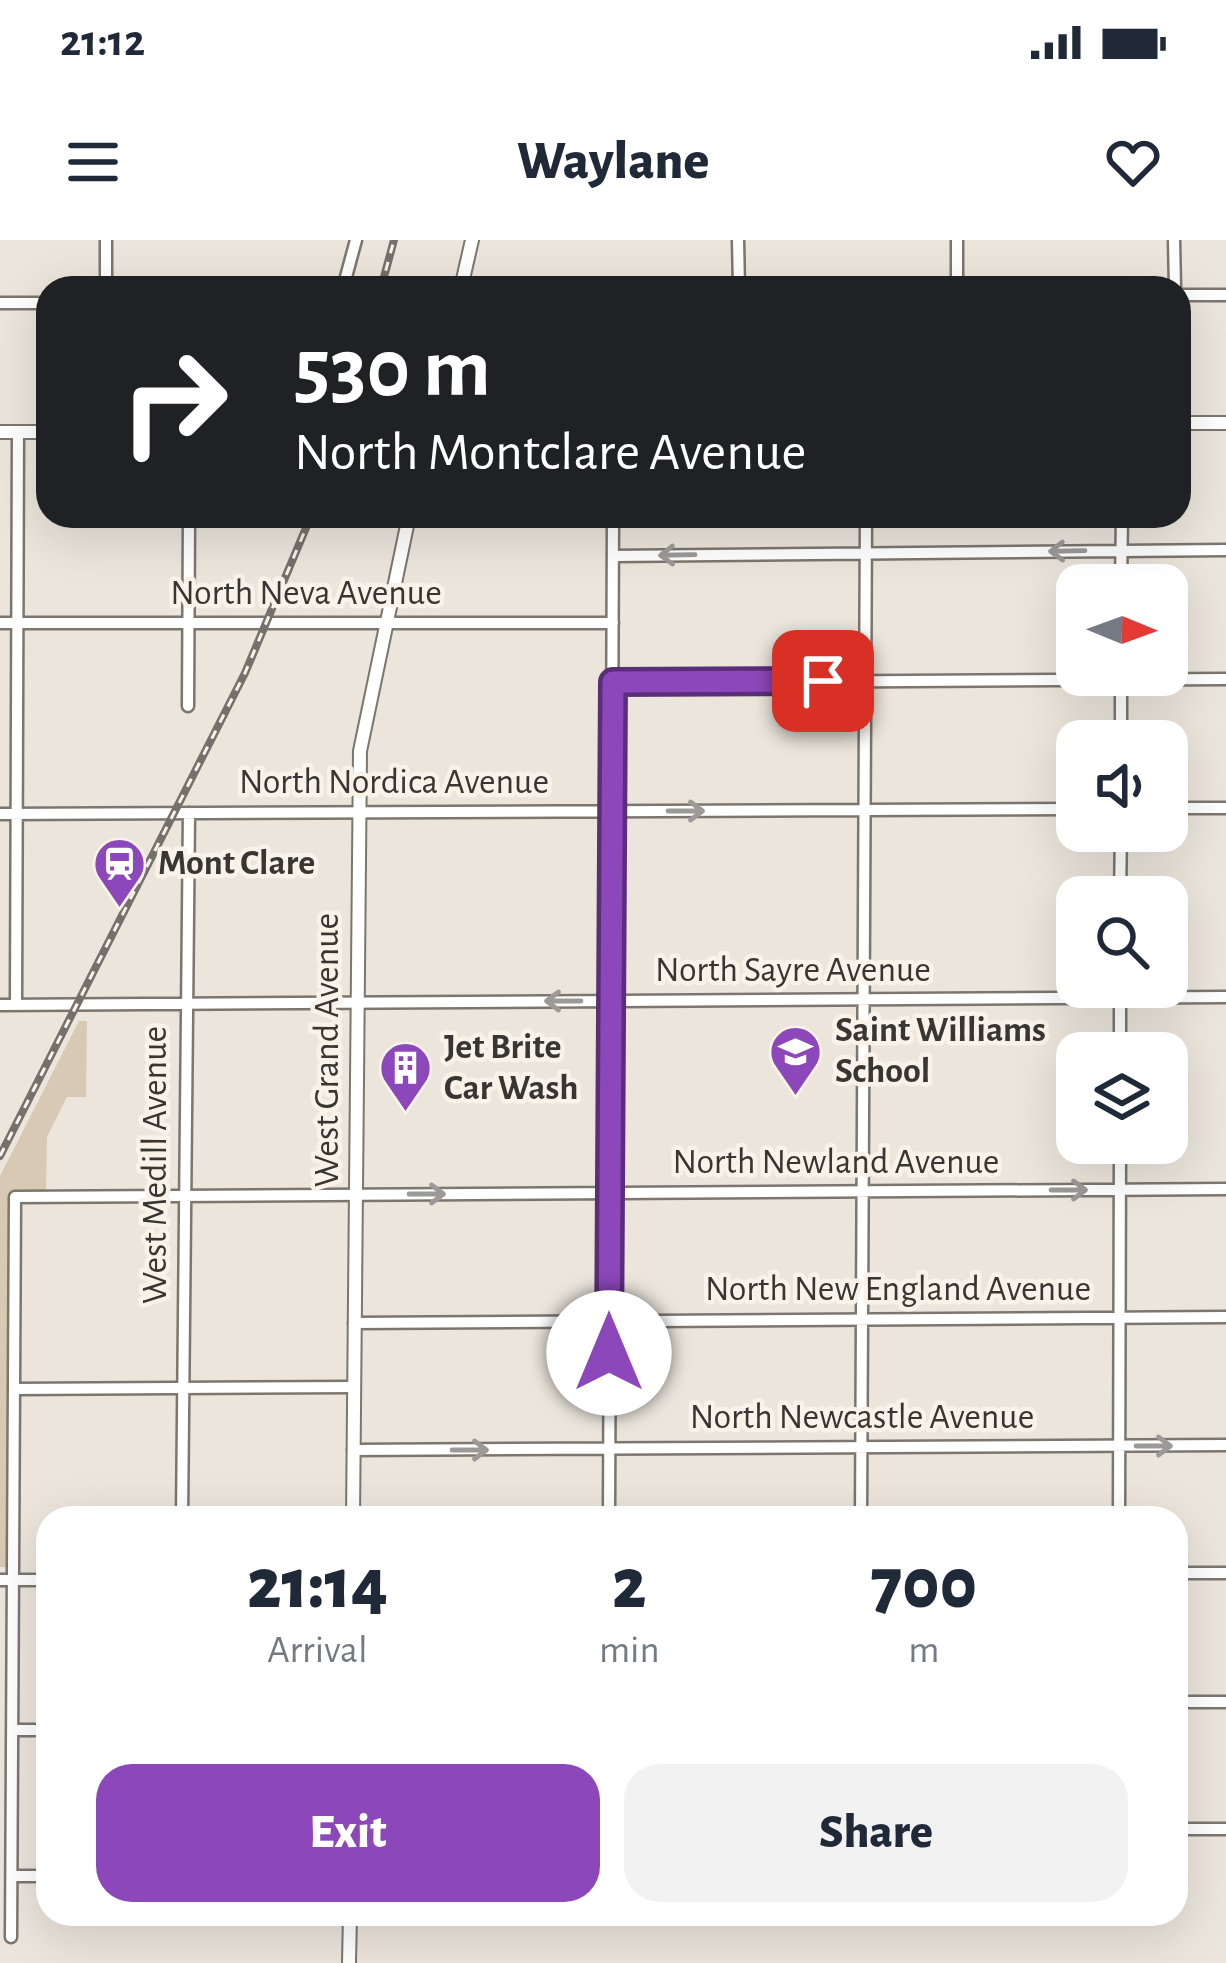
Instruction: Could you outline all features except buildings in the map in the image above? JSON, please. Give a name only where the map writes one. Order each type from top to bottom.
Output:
[{"type":"main road","points":[[464,276],[472,240]]},
{"type":"main road","points":[[1191,423],[1226,423]]},
{"type":"main road","points":[[0,432],[36,432]]},
{"type":"main road","name":"West Grand Avenue","points":[[353,1506],[362,743],[406,528]]},
{"type":"main road","points":[[350,1926],[350,1963]]},
{"type":"street","points":[[106,240],[106,276]]},
{"type":"street","points":[[346,276],[356,240]]},
{"type":"street","points":[[738,240],[739,276]]},
{"type":"street","points":[[957,240],[957,276]]},
{"type":"street","points":[[1174,240],[1176,276]]},
{"type":"street","points":[[1191,293],[1226,295]]},
{"type":"street","points":[[0,303],[36,303]]},
{"type":"street","points":[[16,1005],[18,432]]},
{"type":"street","points":[[188,706],[189,528]]},
{"type":"street","points":[[609,1506],[613,528]]},
{"type":"street","points":[[861,1506],[866,528]]},
{"type":"street","points":[[1121,564],[1122,528]]},
{"type":"street","points":[[613,556],[1226,550]]},
{"type":"street","name":"North Neva Avenue","points":[[0,623],[613,623]]},
{"type":"street","points":[[613,682],[1056,678]]},
{"type":"street","points":[[1188,678],[1226,679]]},
{"type":"street","name":"North Nordica Avenue","points":[[0,814],[1056,808]]},
{"type":"street","points":[[1188,808],[1226,808]]},
{"type":"street","name":"West Medill Avenue","points":[[182,1506],[189,813]]},
{"type":"street","name":"North Sayre Avenue","points":[[0,1005],[1056,994]]},
{"type":"street","name":"North Sayre Avenue","points":[[1188,995],[1226,997]]},
{"type":"street","points":[[1118,1506],[1120,1164]]},
{"type":"street","name":"North Newland Avenue","points":[[14,1389],[15,1197],[1226,1189]]},
{"type":"street","name":"North New England Avenue","points":[[354,1322],[1226,1317]]},
{"type":"street","points":[[11,1937],[7,1580],[14,1389],[354,1387]]},
{"type":"street","name":"North Newcastle Avenue","points":[[353,1450],[1226,1445]]},
{"type":"street","points":[[1188,1573],[1226,1573]]},
{"type":"street","points":[[1188,1702],[1226,1702]]},
{"type":"street","points":[[12,1730],[36,1730]]},
{"type":"street","points":[[1188,1829],[1226,1829]]},
{"type":"street","points":[[11,1876],[36,1876]]},
{"type":"shaded area","points":[[79,1021],[87,1021],[86,1097],[67,1097],[47,1137],[46,1190],[10,1191],[6,1567],[0,1567],[0,1176]]},
{"type":"railway","points":[[384,276],[394,240]]},
{"type":"railway","points":[[0,1156],[245,673],[306,528]]},
{"type":"place","name":"Mont Clare","points":[[119,909]]},
{"type":"place","name":"Saint Williams School","points":[[796,1097]]},
{"type":"place","name":"Jet Brite Car Wash","points":[[405,1114]]},
{"type":"route","points":[[609,1353],[613,682],[823,681]]}]
